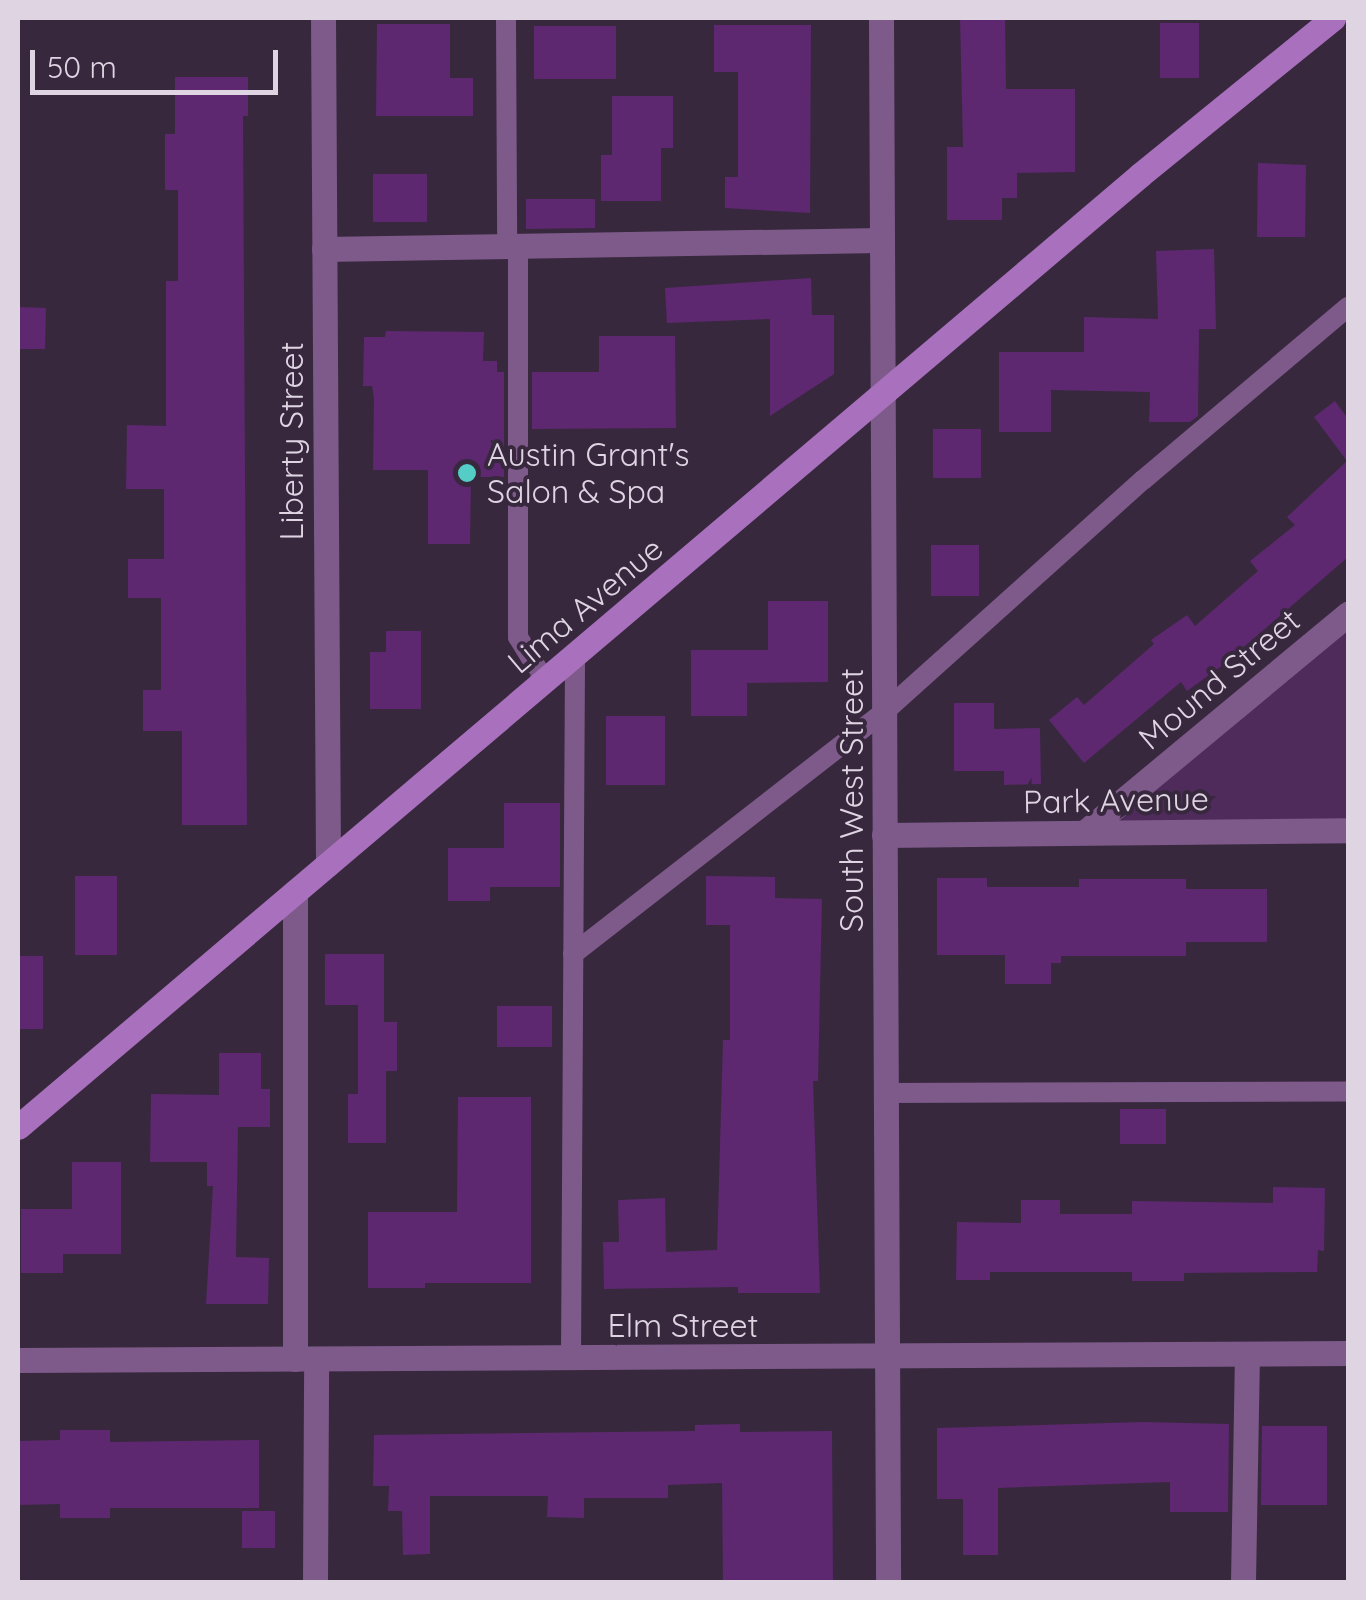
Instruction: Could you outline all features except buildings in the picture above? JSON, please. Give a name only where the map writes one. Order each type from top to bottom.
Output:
[{"type":"main road","name":"Lima Avenue","points":[[18,1127],[1333,18]]},
{"type":"street","name":"Liberty Street","points":[[323,18],[328,864]]},
{"type":"street","name":"South West Street","points":[[881,18],[890,1356],[888,1582]]},
{"type":"street","points":[[324,249],[881,240]]},
{"type":"street","name":"Mound Street","points":[[1085,832],[1348,614]]},
{"type":"street","name":"Park Avenue","points":[[884,835],[1348,830]]},
{"type":"street","points":[[295,892],[305,1359],[315,1582]]},
{"type":"street","name":"Elm Street","points":[[18,1360],[1348,1353]]},
{"type":"street","points":[[1243,1582],[1247,1354]]},
{"type":"lane","points":[[506,18],[518,638],[545,681]]},
{"type":"lane","points":[[573,954],[883,713],[1144,480],[1348,308]]},
{"type":"lane","points":[[571,1358],[574,656]]},
{"type":"lane","points":[[886,1093],[1348,1090]]},
{"type":"shaded area","points":[[1348,614],[1348,830],[1085,832]]},
{"type":"place","name":"Austin Grant's Salon & Spa","points":[[467,473]]}]
